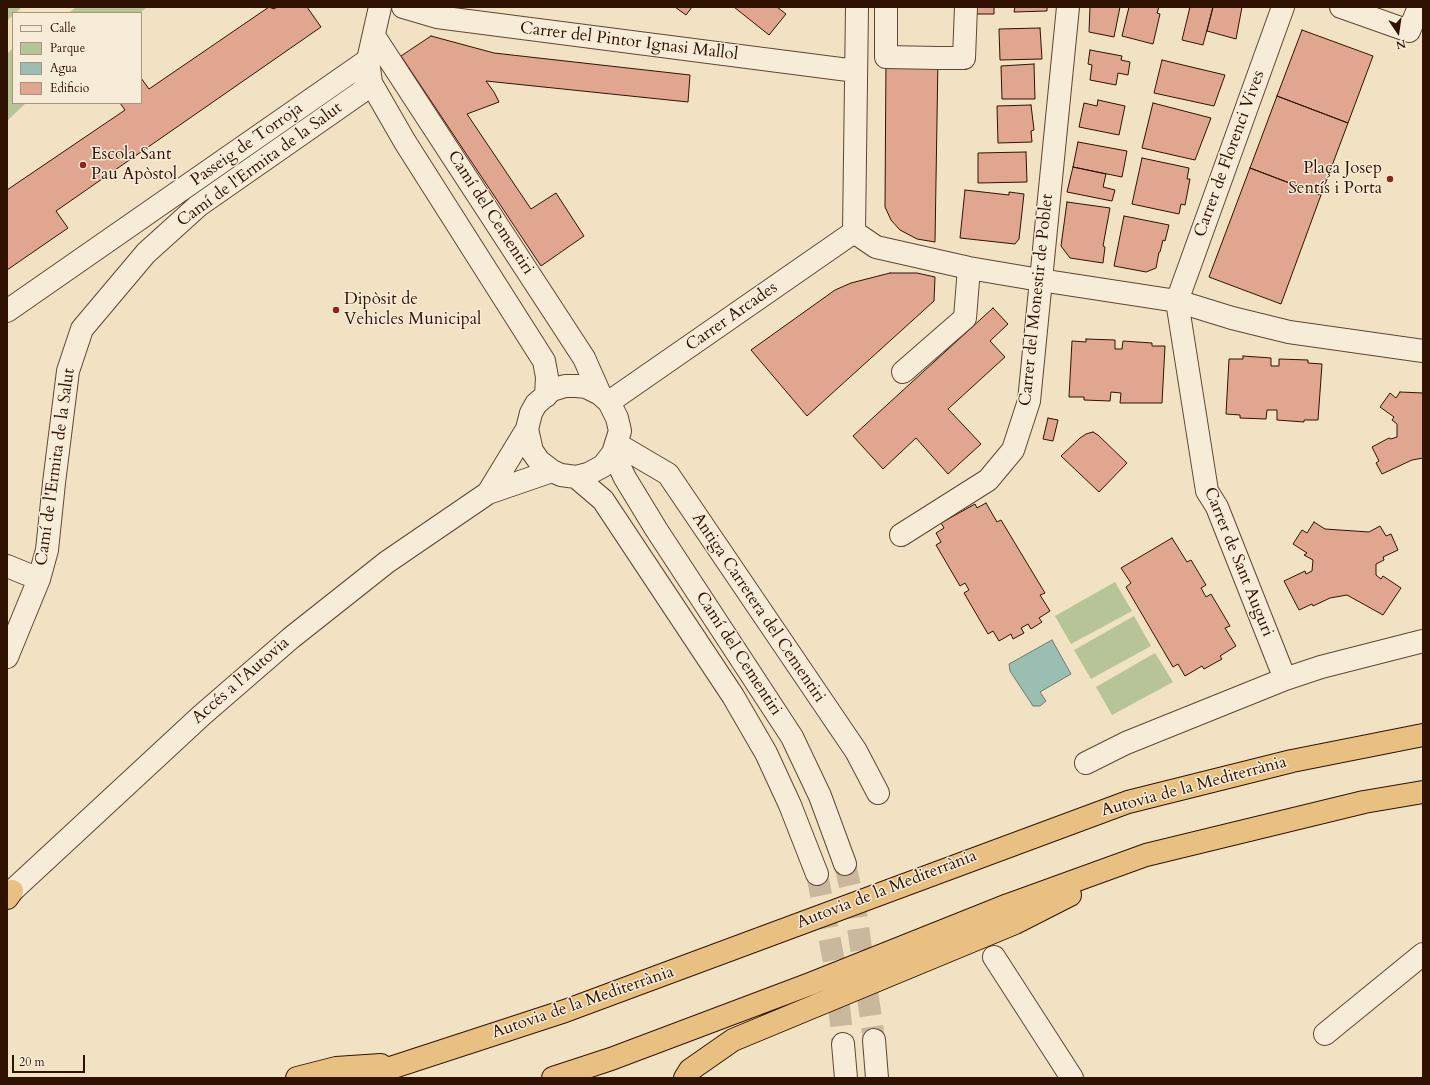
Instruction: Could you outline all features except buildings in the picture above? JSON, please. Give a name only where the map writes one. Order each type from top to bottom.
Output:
[{"type":"highway","name":"Autovia de la Mediterrània","points":[[360,1078],[588,1002],[1128,802],[1292,761],[1423,735]]},
{"type":"highway","points":[[553,1078],[611,1059],[810,984],[1008,904],[1146,855],[1364,802],[1423,792]]},
{"type":"highway","points":[[685,1078],[690,1070],[733,1040],[1015,923],[1146,855]]},
{"type":"highway","points":[[297,1078],[336,1068],[406,1063]]},
{"type":"street","points":[[368,60],[380,7]]},
{"type":"street","name":"Carrer del Pintor Ignasi Mallol","points":[[403,7],[437,17],[856,71]]},
{"type":"street","points":[[857,7],[854,232],[876,247],[969,268],[1177,301],[1232,318],[1289,332],[1423,351]]},
{"type":"street","points":[[886,7],[886,58],[964,58],[966,7]]},
{"type":"street","name":"Carrer del Monestir de Poblet","points":[[901,535],[988,480],[1013,450],[1029,401],[1068,7]]},
{"type":"street","name":"Carrer de Florenci Vives","points":[[1177,301],[1283,7]]},
{"type":"street","points":[[1341,7],[1409,31],[1419,7]]},
{"type":"street","name":"Camí del Cementiri","points":[[374,36],[584,358],[604,398]]},
{"type":"street","name":"Camí del Cementiri","points":[[368,60],[371,84],[409,148],[544,361],[547,377],[546,396]]},
{"type":"street","name":"Passeig de Torroja","points":[[7,311],[368,60]]},
{"type":"street","name":"Camí de l'Ermita de la Salut","points":[[7,657],[39,579],[47,550],[68,371],[82,329],[146,253],[198,206],[371,84]]},
{"type":"street","name":"Carrer Arcades","points":[[604,398],[854,232]]},
{"type":"street","points":[[902,372],[964,318],[969,268]]},
{"type":"street","name":"Carrer de Sant Auguri","points":[[1177,301],[1207,491],[1217,508],[1285,679]]},
{"type":"street","points":[[488,492],[527,429],[531,413],[536,404],[552,390],[565,386],[586,387],[604,398],[617,418],[620,431],[615,448],[603,466],[588,474],[576,477],[562,475],[552,471],[538,461],[532,451],[527,429]]},
{"type":"street","name":"Camí del Cementiri","points":[[615,448],[625,478],[656,530],[792,737],[820,796],[844,864]]},
{"type":"street","name":"Antiga Carretera del Cementiri","points":[[615,448],[668,474],[856,751],[878,793]]},
{"type":"street","points":[[488,492],[552,471]]},
{"type":"street","name":"Camí del Cementiri","points":[[576,477],[603,500],[733,696],[766,752],[790,805],[817,874]]},
{"type":"street","name":"Accés a l'Autovia","points":[[9,895],[202,715],[291,638],[387,562],[488,492]]},
{"type":"street","name":"Camí de l'Ermita de la Salut","points":[[7,566],[39,579]]},
{"type":"street","points":[[1086,763],[1126,743],[1285,679],[1321,667],[1423,641]]},
{"type":"street","points":[[1325,1034],[1423,954]]},
{"type":"street","points":[[994,957],[1072,1078]]},
{"type":"street","points":[[874,1040],[877,1078]]},
{"type":"street","points":[[843,1044],[846,1078]]},
{"type":"green space","points":[[7,7],[22,7],[17,12],[12,12],[12,16],[7,21]]},
{"type":"green space","points":[[76,7],[147,7],[141,12],[70,12]]},
{"type":"green space","points":[[12,49],[12,104],[25,104],[8,120],[7,54]]},
{"type":"green space","points":[[1115,582],[1132,611],[1071,644],[1055,616]]},
{"type":"green space","points":[[1134,616],[1151,646],[1091,679],[1074,650]]},
{"type":"green space","points":[[1155,653],[1173,682],[1112,715],[1096,687]]},
{"type":"water","points":[[1052,640],[1071,674],[1040,692],[1046,701],[1040,706],[1033,706],[1010,671],[1009,664]]},
{"type":"tunnel","points":[[845,864],[856,913],[874,1040]]},
{"type":"tunnel","points":[[817,874],[835,967],[843,1044]]},
{"type":"place","name":"Escola Sant Pau Apòstol","points":[[83,165]]},
{"type":"place","name":"Plaça Josep Sentís i Porta","points":[[1390,179]]},
{"type":"place","name":"Dipòsit de Vehicles Municipal","points":[[336,310]]}]
